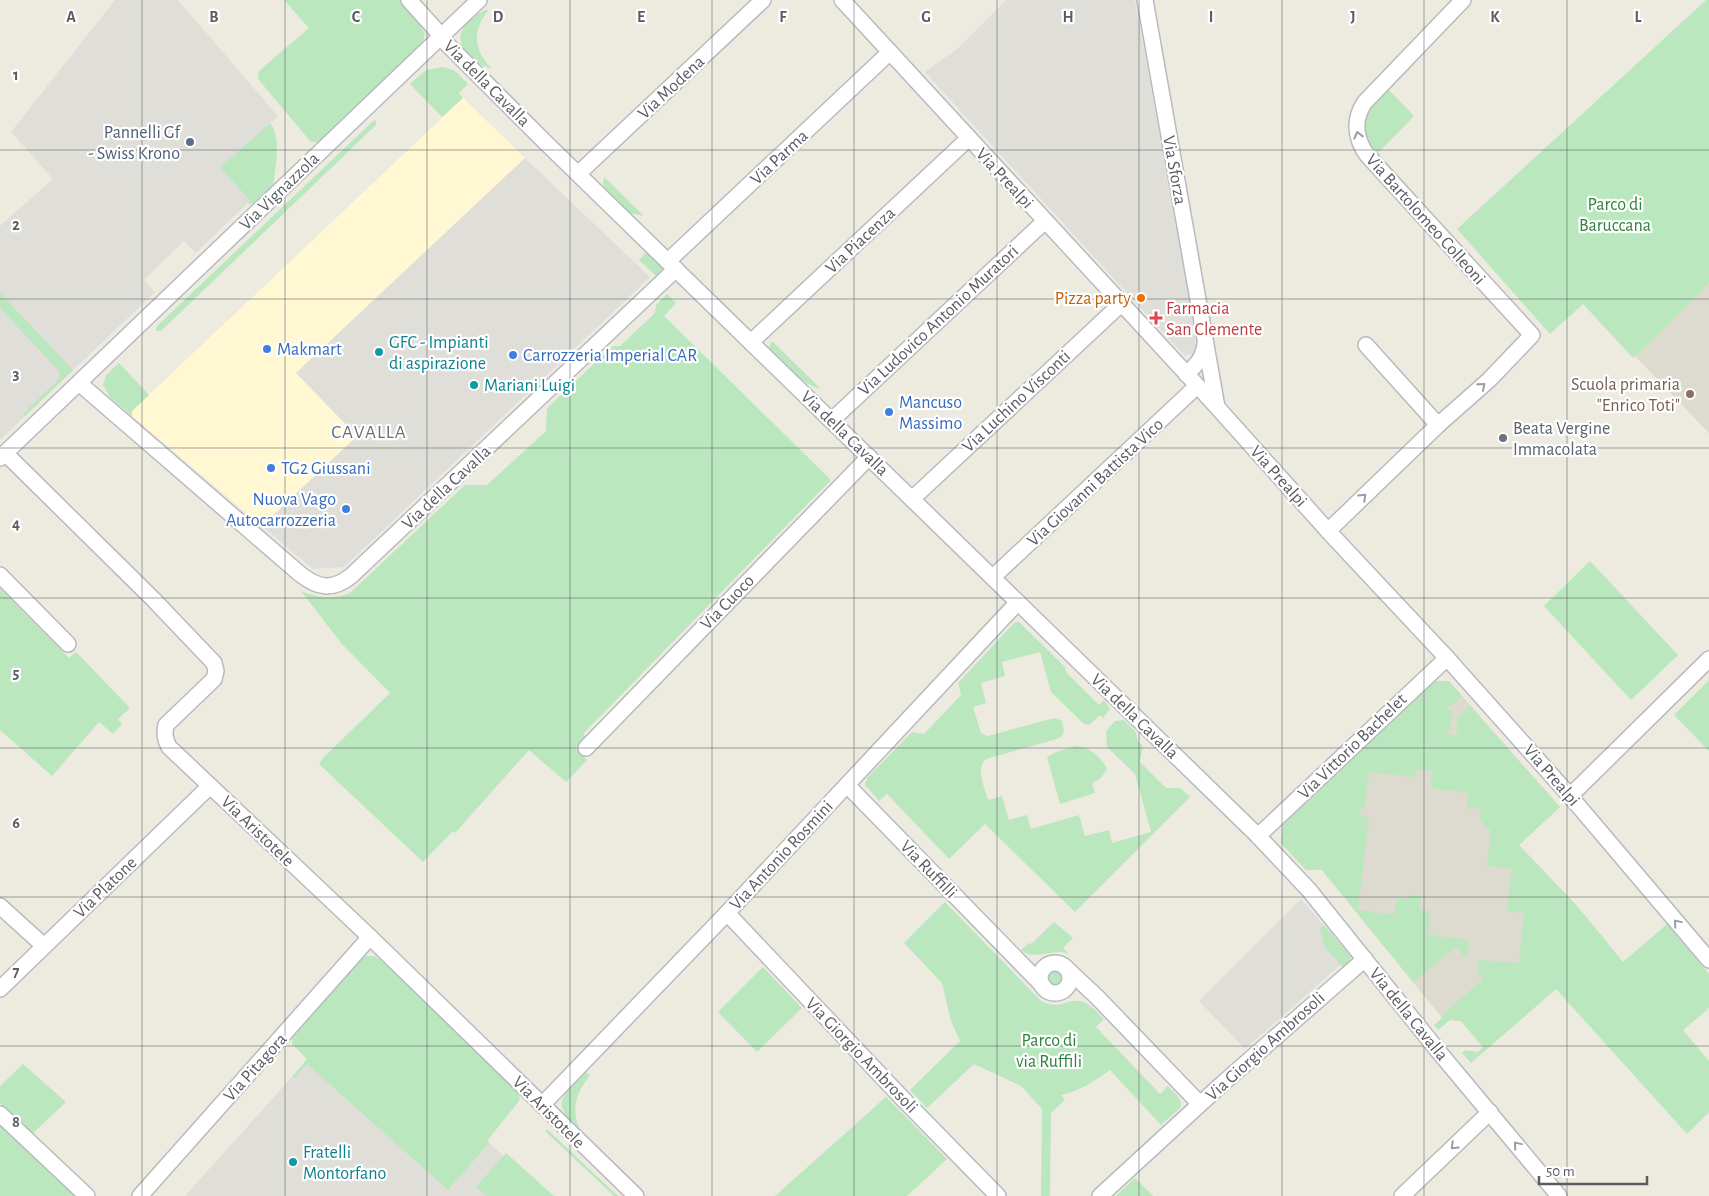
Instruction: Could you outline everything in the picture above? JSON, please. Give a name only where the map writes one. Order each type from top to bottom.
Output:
[{"type":"street","name":"Via della Cavalla","points":[[409,0],[441,37],[545,142],[1258,836],[1308,890],[1559,1196]]},
{"type":"street","name":"Via Vignazzola","points":[[3,456],[479,0]]},
{"type":"street","name":"Via Modena","points":[[579,174],[763,0]]},
{"type":"street","name":"Via Prealpi","points":[[842,0],[1217,407],[1328,531],[1447,658],[1570,796],[1709,960]]},
{"type":"street","name":"Via Sforza","points":[[1145,0],[1217,407]]},
{"type":"street","name":"Via Bartolomeo Colleoni","points":[[1328,531],[1438,424],[1489,380],[1532,335],[1370,158],[1360,142],[1356,124],[1360,110],[1369,97],[1463,0]]},
{"type":"street","name":"Via Parma","points":[[672,264],[890,52]]},
{"type":"street","name":"Via Piacenza","points":[[751,342],[969,138]]},
{"type":"street","name":"Via Ludovico Antonio Muratori","points":[[832,420],[1045,221]]},
{"type":"street","name":"Via della Cavalla","points":[[79,383],[287,563],[318,585],[332,586],[342,583],[351,576],[672,264]]},
{"type":"street","name":"Via Luchino Visconti","points":[[912,499],[1121,304]]},
{"type":"street","name":"Via Sforza","points":[[1186,374],[1200,362],[1205,340]]},
{"type":"street","points":[[1366,346],[1438,424]]},
{"type":"street","name":"Via Giovanni Battista Vico","points":[[993,577],[1197,386]]},
{"type":"street","name":"Via Aristotele","points":[[3,456],[153,598],[214,663],[216,671],[214,679],[166,725],[164,732],[169,747],[370,937],[636,1196]]},
{"type":"street","name":"Via Cuoco","points":[[586,748],[869,457]]},
{"type":"street","points":[[0,575],[68,644]]},
{"type":"street","name":"Via Antonio Rosmini","points":[[542,1105],[727,913],[1018,602]]},
{"type":"street","name":"Via Vittorio Bachelet","points":[[1258,836],[1447,658]]},
{"type":"street","points":[[1570,796],[1709,659]]},
{"type":"street","name":"Via Ruffilli","points":[[847,785],[1011,954],[1050,990]]},
{"type":"street","name":"Via Platone","points":[[0,989],[210,786]]},
{"type":"street","points":[[0,906],[44,946]]},
{"type":"street","name":"Via Giorgio Ambrosoli","points":[[727,913],[884,1080],[998,1196]]},
{"type":"street","name":"Via Pitagora","points":[[140,1196],[370,937]]},
{"type":"street","name":"Via Ruffilli","points":[[1011,954],[1028,963],[1060,965]]},
{"type":"street","name":"Via Giorgio Ambrosoli","points":[[1100,1196],[1276,1036],[1365,959]]},
{"type":"street","points":[[1097,997],[1078,991],[1050,990],[1040,979],[1042,970],[1049,964],[1060,965],[1097,997],[1200,1104]]},
{"type":"street","points":[[1050,990],[1066,989],[1069,985],[1070,976],[1060,965]]},
{"type":"street","points":[[1402,1196],[1490,1112]]},
{"type":"street","points":[[0,1114],[86,1196]]},
{"type":"shaded area","points":[[115,0],[178,0],[278,116],[221,168],[251,200],[196,253],[184,241],[144,280],[155,292],[0,440],[0,226],[53,179],[11,132]]},
{"type":"shaded area","points":[[1006,0],[1135,0],[1191,310],[1196,347],[1192,354],[1185,355],[1181,352],[925,72],[958,48]]},
{"type":"shaded area","points":[[463,98],[525,158],[297,373],[357,436],[262,526],[132,416],[132,411]]},
{"type":"shaded area","points":[[525,158],[650,277],[344,567],[313,569],[262,526],[357,436],[296,373]]},
{"type":"shaded area","name":"Scuola primaria \"Enrico Toti\"","points":[[1709,283],[1709,433],[1635,356]]},
{"type":"shaded area","points":[[1435,681],[1449,681],[1560,807],[1519,845],[1576,905],[1608,943],[1486,1050],[1461,1021],[1443,1019],[1322,870],[1306,870],[1281,843],[1283,825]]},
{"type":"shaded area","points":[[1301,899],[1340,944],[1345,961],[1245,1049],[1199,1001]]},
{"type":"shaded area","points":[[308,1059],[487,1141],[548,1196],[185,1196]]},
{"type":"green space","points":[[284,0],[399,0],[419,23],[425,34],[423,42],[319,142],[311,142],[258,79],[259,71],[309,28]]},
{"type":"green space","name":"Parco di Baruccana","points":[[1706,0],[1709,0],[1709,283],[1633,358],[1583,304],[1550,334],[1457,229]]},
{"type":"green space","points":[[489,9],[480,24],[477,39],[481,54],[492,69],[474,61],[466,53],[460,38],[462,30],[472,18]]},
{"type":"green space","points":[[1415,60],[1416,62],[1389,90],[1414,116],[1378,153],[1414,193],[1412,196],[1388,171],[1372,150],[1364,129],[1364,119],[1371,105]]},
{"type":"green space","points":[[443,67],[454,70],[468,84],[459,93],[463,98],[442,117],[410,84],[426,70]]},
{"type":"green space","points":[[374,120],[376,125],[161,331],[156,331],[157,326]]},
{"type":"green space","points":[[270,123],[274,129],[277,144],[273,186],[255,203],[249,204],[250,200],[220,168]]},
{"type":"green space","points":[[604,177],[644,216],[630,213],[605,188],[603,183]]},
{"type":"green space","points":[[647,251],[662,266],[662,270],[656,276],[639,260]]},
{"type":"green space","points":[[0,293],[73,370],[25,416],[23,414],[59,379],[60,372],[0,308]]},
{"type":"green space","points":[[667,294],[676,303],[664,316],[831,480],[583,734],[586,737],[575,748],[587,760],[566,782],[529,750],[455,833],[453,831],[423,862],[319,764],[390,693],[341,643],[301,591],[325,597],[337,597],[350,593],[465,485],[487,485],[546,431],[547,408],[613,346],[620,346],[655,313],[656,305]]},
{"type":"green space","points":[[772,341],[820,388],[808,384],[785,365],[769,347]]},
{"type":"green space","points":[[119,363],[149,395],[132,411],[132,416],[110,397],[103,385],[106,375]]},
{"type":"green space","points":[[1590,561],[1678,655],[1631,700],[1544,606]]},
{"type":"green space","points":[[0,588],[69,658],[76,652],[130,708],[118,719],[122,724],[113,734],[99,722],[52,776],[0,730]]},
{"type":"green space","points":[[1015,622],[1019,622],[1065,667],[1066,672],[1099,705],[1104,700],[1110,709],[1103,718],[1100,715],[1089,725],[1084,724],[1051,692],[1040,652],[1002,662],[1005,676],[981,683],[986,703],[973,707],[981,733],[988,736],[1054,718],[1062,721],[1064,731],[1062,736],[1057,739],[986,759],[981,768],[981,773],[988,800],[1002,796],[1009,820],[1027,815],[1031,829],[1079,815],[1085,836],[1109,830],[1112,843],[1151,832],[1135,774],[1107,747],[1106,731],[1115,721],[1124,720],[1135,731],[1138,741],[1143,746],[1140,762],[1166,788],[1181,788],[1190,797],[1075,912],[985,824],[949,859],[887,794],[879,801],[865,785],[867,778],[912,732],[924,734],[961,695],[958,683]]},
{"type":"green space","points":[[1709,680],[1709,751],[1674,715]]},
{"type":"green space","points":[[1435,681],[1449,681],[1462,696],[1446,709],[1452,711],[1450,730],[1445,734],[1460,736],[1456,731],[1458,716],[1470,706],[1560,807],[1519,845],[1576,905],[1623,962],[1667,924],[1709,974],[1709,1008],[1683,1030],[1709,1061],[1709,1112],[1687,1134],[1556,989],[1471,1063],[1462,1053],[1465,1050],[1478,1052],[1483,1047],[1461,1021],[1450,1020],[1438,1030],[1434,1025],[1442,1018],[1441,1016],[1483,979],[1477,972],[1478,960],[1519,963],[1524,913],[1507,911],[1512,869],[1487,866],[1491,831],[1480,820],[1481,809],[1467,808],[1468,793],[1431,788],[1432,771],[1416,770],[1415,777],[1369,772],[1365,805],[1357,816],[1369,817],[1358,910],[1394,915],[1397,898],[1408,899],[1409,895],[1421,896],[1419,910],[1430,911],[1428,935],[1469,940],[1467,959],[1456,947],[1413,982],[1322,870],[1306,870],[1281,843],[1283,825]]},
{"type":"green space","points":[[1076,746],[1086,748],[1095,753],[1107,769],[1100,779],[1092,783],[1095,793],[1060,804],[1047,757]]},
{"type":"green space","name":"Parco di via Ruffili","points":[[945,902],[1041,1001],[1054,1005],[1081,1001],[1091,1006],[1104,1019],[1096,1027],[1160,1094],[1168,1086],[1180,1099],[1180,1108],[1161,1125],[1110,1070],[1087,1085],[1061,1095],[1065,1100],[1051,1113],[1050,1196],[1041,1196],[1042,1109],[1021,1086],[974,1064],[927,1108],[910,1090],[960,1041],[951,1021],[942,983],[904,943]]},
{"type":"green space","points":[[1054,922],[1073,938],[1063,948],[1070,954],[1057,952],[1032,955],[1021,950],[1029,943],[1031,944]]},
{"type":"green space","points":[[1324,925],[1351,957],[1350,961],[1343,967],[1324,946],[1320,928]]},
{"type":"green space","points":[[366,956],[374,956],[383,961],[520,1092],[519,1101],[487,1141],[489,1143],[448,1190],[307,1064],[294,1078],[292,1077],[307,1059],[292,1044],[292,1039],[359,960]]},
{"type":"green space","points":[[763,967],[802,1008],[757,1052],[718,1012]]},
{"type":"green space","points":[[1055,967],[1063,970],[1066,978],[1063,986],[1055,989],[1047,986],[1044,978],[1047,970]]},
{"type":"green space","points":[[23,1064],[66,1102],[32,1134],[0,1103],[0,1086]]},
{"type":"green space","points":[[586,1072],[590,1075],[580,1090],[576,1100],[575,1112],[581,1133],[565,1114],[562,1101],[565,1095]]},
{"type":"green space","points":[[886,1097],[947,1159],[907,1196],[775,1196]]},
{"type":"green space","points":[[0,1124],[76,1196],[0,1196]]},
{"type":"green space","points":[[547,1129],[618,1196],[614,1196],[546,1132]]},
{"type":"green space","points":[[506,1153],[554,1196],[487,1196],[477,1188]]},
{"type":"green space","points":[[1135,1178],[1153,1196],[1116,1196]]},
{"type":"place","name":"Pannelli Gf - Swiss Krono","points":[[190,142]]},
{"type":"place","name":"Pizza party","points":[[1141,298]]},
{"type":"place","name":"Farmacia San Clemente","points":[[1156,318]]},
{"type":"place","name":"Makmart","points":[[267,349]]},
{"type":"place","name":"GFC - Impianti di aspirazione","points":[[379,352]]},
{"type":"place","name":"Carrozzeria Imperial CAR","points":[[513,355]]},
{"type":"place","name":"Mariani Luigi","points":[[474,385]]},
{"type":"place","name":"Scuola primaria \"Enrico Toti\"","points":[[1690,394]]},
{"type":"place","name":"Mancuso Massimo","points":[[889,412]]},
{"type":"place","name":"Beata Vergine Immacolata","points":[[1503,438]]},
{"type":"place","name":"TG2 Giussani","points":[[271,468]]},
{"type":"place","name":"Nuova Vago Autocarrozzeria","points":[[346,509]]},
{"type":"place","name":"Fratelli Montorfano","points":[[293,1162]]},
{"type":"district","name":"CAVALLA","points":[[369,431]]}]
